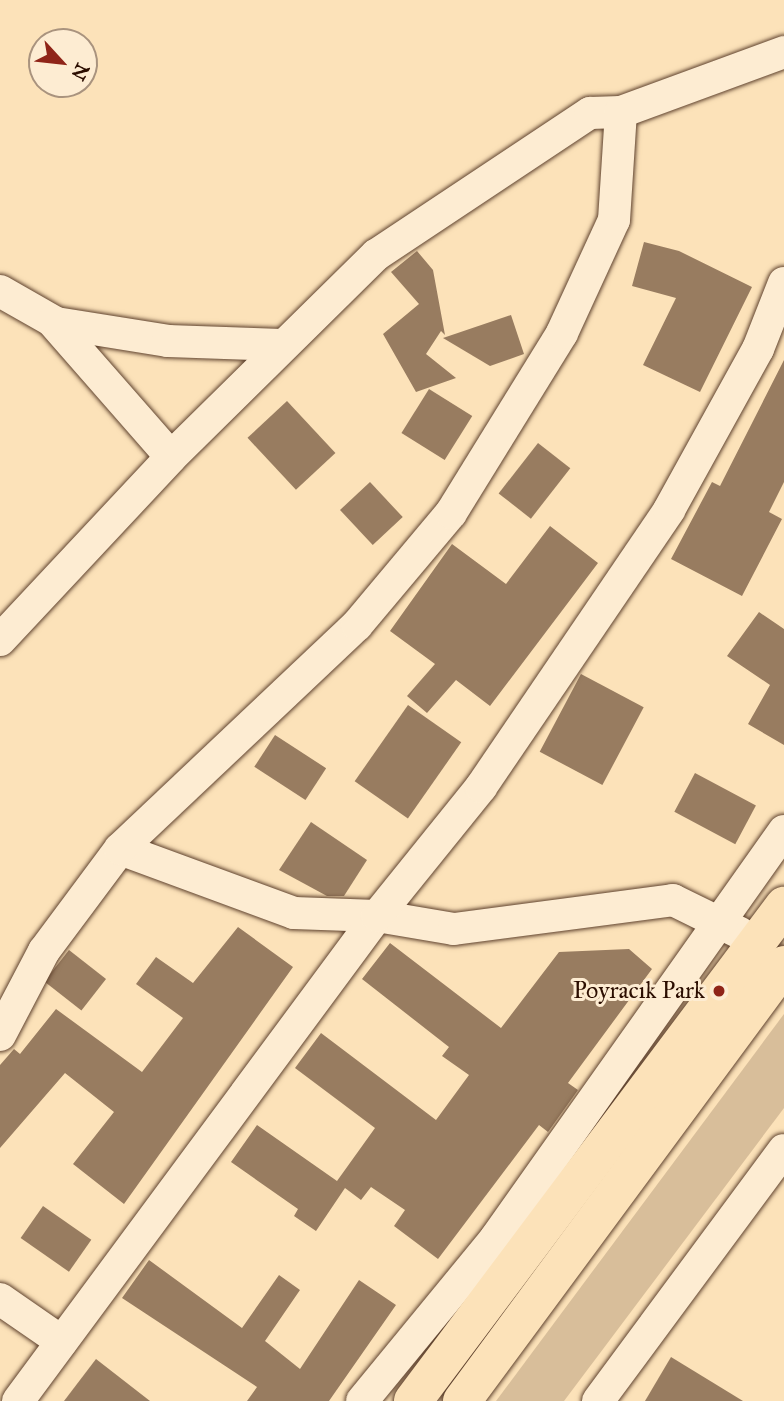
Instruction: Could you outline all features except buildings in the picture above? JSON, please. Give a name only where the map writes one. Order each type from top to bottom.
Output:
[{"type":"main road","points":[[462,1401],[774,958],[784,906]]},
{"type":"main road","points":[[413,1401],[774,958]]},
{"type":"street","points":[[0,640],[171,457],[376,255],[590,113],[621,113],[784,52]]},
{"type":"street","points":[[0,1035],[44,951],[120,849],[357,625],[451,513],[562,333],[614,220],[621,113]]},
{"type":"street","points":[[18,1401],[377,916],[481,787],[668,510],[758,349],[784,283]]},
{"type":"street","points":[[0,291],[53,321],[171,457]]},
{"type":"street","points":[[53,321],[168,341],[282,345]]},
{"type":"street","points":[[362,1401],[495,1239],[725,922],[784,831]]},
{"type":"street","points":[[120,849],[293,913],[377,916],[454,929],[673,900],[725,922],[774,958]]},
{"type":"street","points":[[598,1401],[784,1150]]},
{"type":"street","points":[[0,1299],[62,1342]]},
{"type":"shaded area","points":[[784,1014],[784,1108],[564,1401],[496,1401]]},
{"type":"place","name":"Poyracık Park","points":[[719,991]]}]
